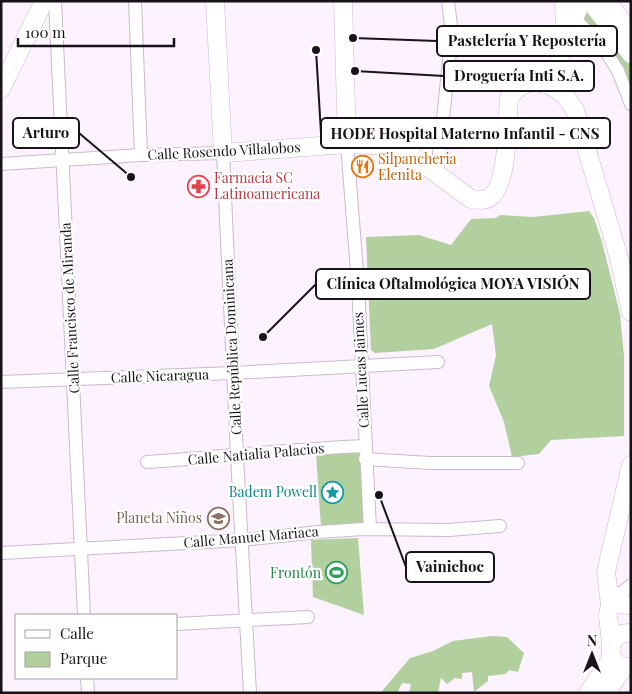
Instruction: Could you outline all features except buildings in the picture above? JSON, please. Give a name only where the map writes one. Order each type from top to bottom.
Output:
[{"type":"main road","points":[[3,77],[34,1]]},
{"type":"main road","points":[[3,77],[44,1]]},
{"type":"main road","name":"Calle República Dominicana","points":[[215,1],[223,153]]},
{"type":"main road","name":"Calle Lucas Jaimes","points":[[343,1],[347,144]]},
{"type":"main road","points":[[564,1],[570,25]]},
{"type":"main road","points":[[561,92],[559,62],[570,25],[582,1]]},
{"type":"main road","points":[[590,1],[631,54]]},
{"type":"main road","points":[[607,1],[631,34]]},
{"type":"main road","points":[[559,62],[538,82],[561,92],[575,110],[619,258],[631,312]]},
{"type":"main road","name":"Calle Rosendo Villalobos","points":[[223,153],[347,144],[393,146],[407,152],[471,199],[488,199],[498,190],[502,179],[509,98],[515,89],[524,84],[538,82]]},
{"type":"main road","points":[[508,112],[516,99],[523,94],[532,93],[546,97],[556,103],[580,130]]},
{"type":"main road","points":[[623,664],[608,615],[610,599],[606,572],[631,465]]},
{"type":"main road","points":[[610,599],[631,605]]},
{"type":"main road","points":[[606,693],[623,664],[617,637],[630,633],[610,599]]},
{"type":"main road","points":[[588,693],[623,664]]},
{"type":"street","name":"Calle Francisco de Miranda","points":[[55,1],[84,614]]},
{"type":"street","points":[[134,1],[141,155]]},
{"type":"street","points":[[437,174],[452,34],[448,1]]},
{"type":"street","points":[[570,25],[602,45],[618,71],[631,104]]},
{"type":"street","name":"Calle Lucas Jaimes","points":[[347,144],[358,285],[370,529]]},
{"type":"street","name":"Calle Rosendo Villalobos","points":[[1,164],[141,155],[223,153]]},
{"type":"street","name":"Calle República Dominicana","points":[[223,153],[250,693]]},
{"type":"street","name":"Calle Nicaragua","points":[[1,382],[233,373],[438,362]]},
{"type":"street","name":"Calle Natialia Palacios","points":[[147,462],[237,456],[313,448],[365,446]]},
{"type":"street","points":[[366,459],[430,463],[518,463]]},
{"type":"street","name":"Calle Manuel Mariaca","points":[[2,553],[242,540],[370,529],[448,530],[500,526]]},
{"type":"street","points":[[610,599],[631,585]]},
{"type":"street","points":[[178,624],[308,617]]},
{"type":"street","points":[[87,679],[88,693]]},
{"type":"green space","points":[[587,12],[607,33],[631,65],[631,89],[583,21]]},
{"type":"green space","points":[[589,211],[594,218],[602,242],[620,314],[624,356],[624,436],[551,440],[539,454],[512,457],[504,422],[489,386],[496,355],[492,324],[434,349],[375,353],[371,350],[366,237],[419,235],[451,245],[471,219],[496,218],[500,215],[533,217]]},
{"type":"green space","points":[[361,451],[365,524],[321,527],[316,454]]},
{"type":"green space","name":"Frontón","points":[[358,538],[364,615],[313,597],[311,540]]},
{"type":"green space","points":[[492,636],[507,637],[524,653],[518,672],[509,670],[506,674],[488,676],[488,681],[474,692],[472,672],[462,673],[462,679],[455,678],[447,684],[441,678],[438,693],[409,693],[411,684],[402,683],[397,693],[384,693],[382,691],[410,658],[433,651],[453,641]]},
{"type":"place","name":"Pastelería Y Repostería","points":[[353,38]]},
{"type":"place","name":"HODE Hospital Materno Infantil - CNS","points":[[316,50]]},
{"type":"place","name":"Droguería Inti S.A.","points":[[355,71]]},
{"type":"place","name":"Silpancheria Elenita","points":[[362,167]]},
{"type":"place","name":"Arturo","points":[[131,177]]},
{"type":"place","name":"Farmacia SC Latinoamericana","points":[[198,186]]},
{"type":"place","name":"Clínica Oftalmológica MOYA VISIÓN","points":[[263,337]]},
{"type":"place","name":"Badem Powell","points":[[333,492]]},
{"type":"place","name":"Vainichoc","points":[[379,495]]},
{"type":"place","name":"Planeta Niños","points":[[218,518]]},
{"type":"place","name":"Frontón","points":[[337,573]]}]
